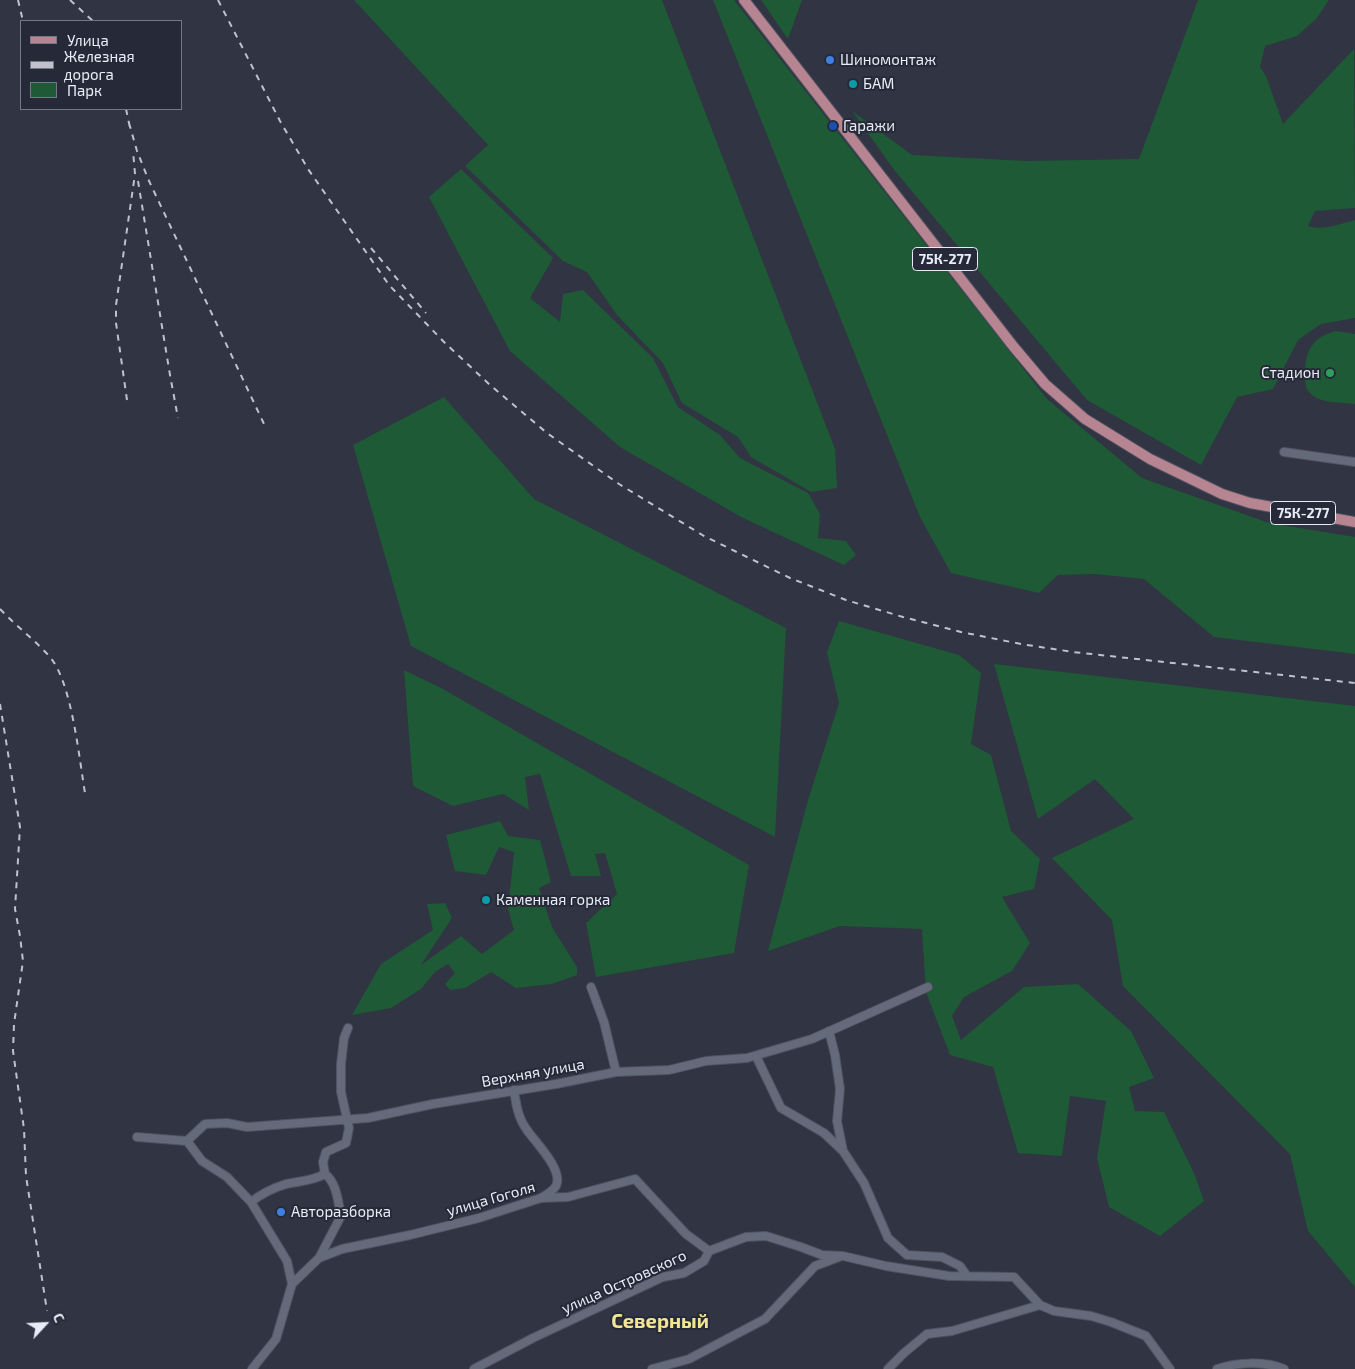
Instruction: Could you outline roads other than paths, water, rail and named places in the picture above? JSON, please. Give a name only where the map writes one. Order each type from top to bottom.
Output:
[{"type":"main road","name":"75К-277","points":[[744,0],[1013,346],[1045,384],[1085,419],[1150,459],[1222,494],[1250,504],[1355,522]]},
{"type":"street","points":[[1284,452],[1355,462]]},
{"type":"street","points":[[591,987],[604,1022],[616,1072]]},
{"type":"street","name":"Верхняя улица","points":[[187,1141],[205,1124],[227,1123],[247,1127],[368,1118],[616,1072],[669,1070],[706,1061],[747,1058],[812,1039],[928,987]]},
{"type":"street","points":[[324,1174],[323,1162],[326,1152],[346,1143],[349,1128],[341,1092],[341,1064],[344,1038],[348,1028]]},
{"type":"street","points":[[829,1031],[840,1089],[838,1121],[843,1151]]},
{"type":"street","points":[[756,1056],[781,1108],[824,1133],[843,1151],[864,1183],[888,1238],[907,1255],[942,1257],[960,1266],[967,1276]]},
{"type":"street","points":[[514,1090],[517,1110],[526,1129],[552,1163],[556,1175],[557,1184],[541,1198]]},
{"type":"street","points":[[137,1137],[187,1141],[202,1161],[228,1177],[250,1202],[287,1261],[292,1284],[276,1339],[252,1369]]},
{"type":"street","points":[[250,1202],[274,1188],[308,1181],[324,1174]]},
{"type":"street","points":[[319,1258],[341,1216],[334,1187],[330,1178],[324,1174]]},
{"type":"street","name":"улица Гоголя","points":[[292,1284],[319,1258],[342,1249],[410,1235],[500,1212],[541,1198],[568,1197],[635,1179],[686,1234],[709,1251]]},
{"type":"street","name":"улица Островского","points":[[474,1369],[533,1338],[663,1277],[684,1273],[704,1261],[709,1251],[746,1237],[766,1236],[822,1255],[843,1256],[886,1266],[949,1276],[1014,1277],[1040,1305]]},
{"type":"street","points":[[652,1369],[689,1359],[765,1319],[816,1266],[843,1256]]},
{"type":"street","points":[[888,1369],[927,1334],[952,1330],[1040,1305],[1054,1311],[1098,1318],[1146,1336],[1170,1369]]},
{"type":"street","points":[[1217,1369],[1242,1364],[1260,1364],[1284,1369]]},
{"type":"railway","points":[[18,0],[23,20]]},
{"type":"railway","points":[[70,0],[92,20]]},
{"type":"railway","points":[[218,0],[280,121],[308,169],[389,285],[444,342],[490,385],[547,433],[619,484],[704,536],[790,578],[846,600],[961,632],[1073,652],[1355,683]]},
{"type":"railway","points":[[126,110],[130,128]]},
{"type":"railway","points":[[129,123],[137,151],[149,181],[265,426]]},
{"type":"railway","points":[[127,400],[116,323],[116,305],[135,174],[133,151]]},
{"type":"railway","points":[[138,181],[178,418]]},
{"type":"railway","points":[[371,248],[426,313]]},
{"type":"railway","points":[[0,609],[50,657],[58,669],[74,722],[85,793]]},
{"type":"railway","points":[[0,704],[20,827],[15,909],[23,961],[14,1024],[13,1051],[24,1129],[26,1176],[47,1311]]},
{"type":"place","name":"Шиномонтаж","points":[[830,60]]},
{"type":"place","name":"БАМ","points":[[853,84]]},
{"type":"place","name":"Гаражи","points":[[833,126]]},
{"type":"place","name":"Стадион","points":[[1330,373]]},
{"type":"place","name":"Каменная горка","points":[[486,900]]},
{"type":"place","name":"Авторазборка","points":[[281,1212]]},
{"type":"district","name":"Северный","points":[[660,1321]]}]
